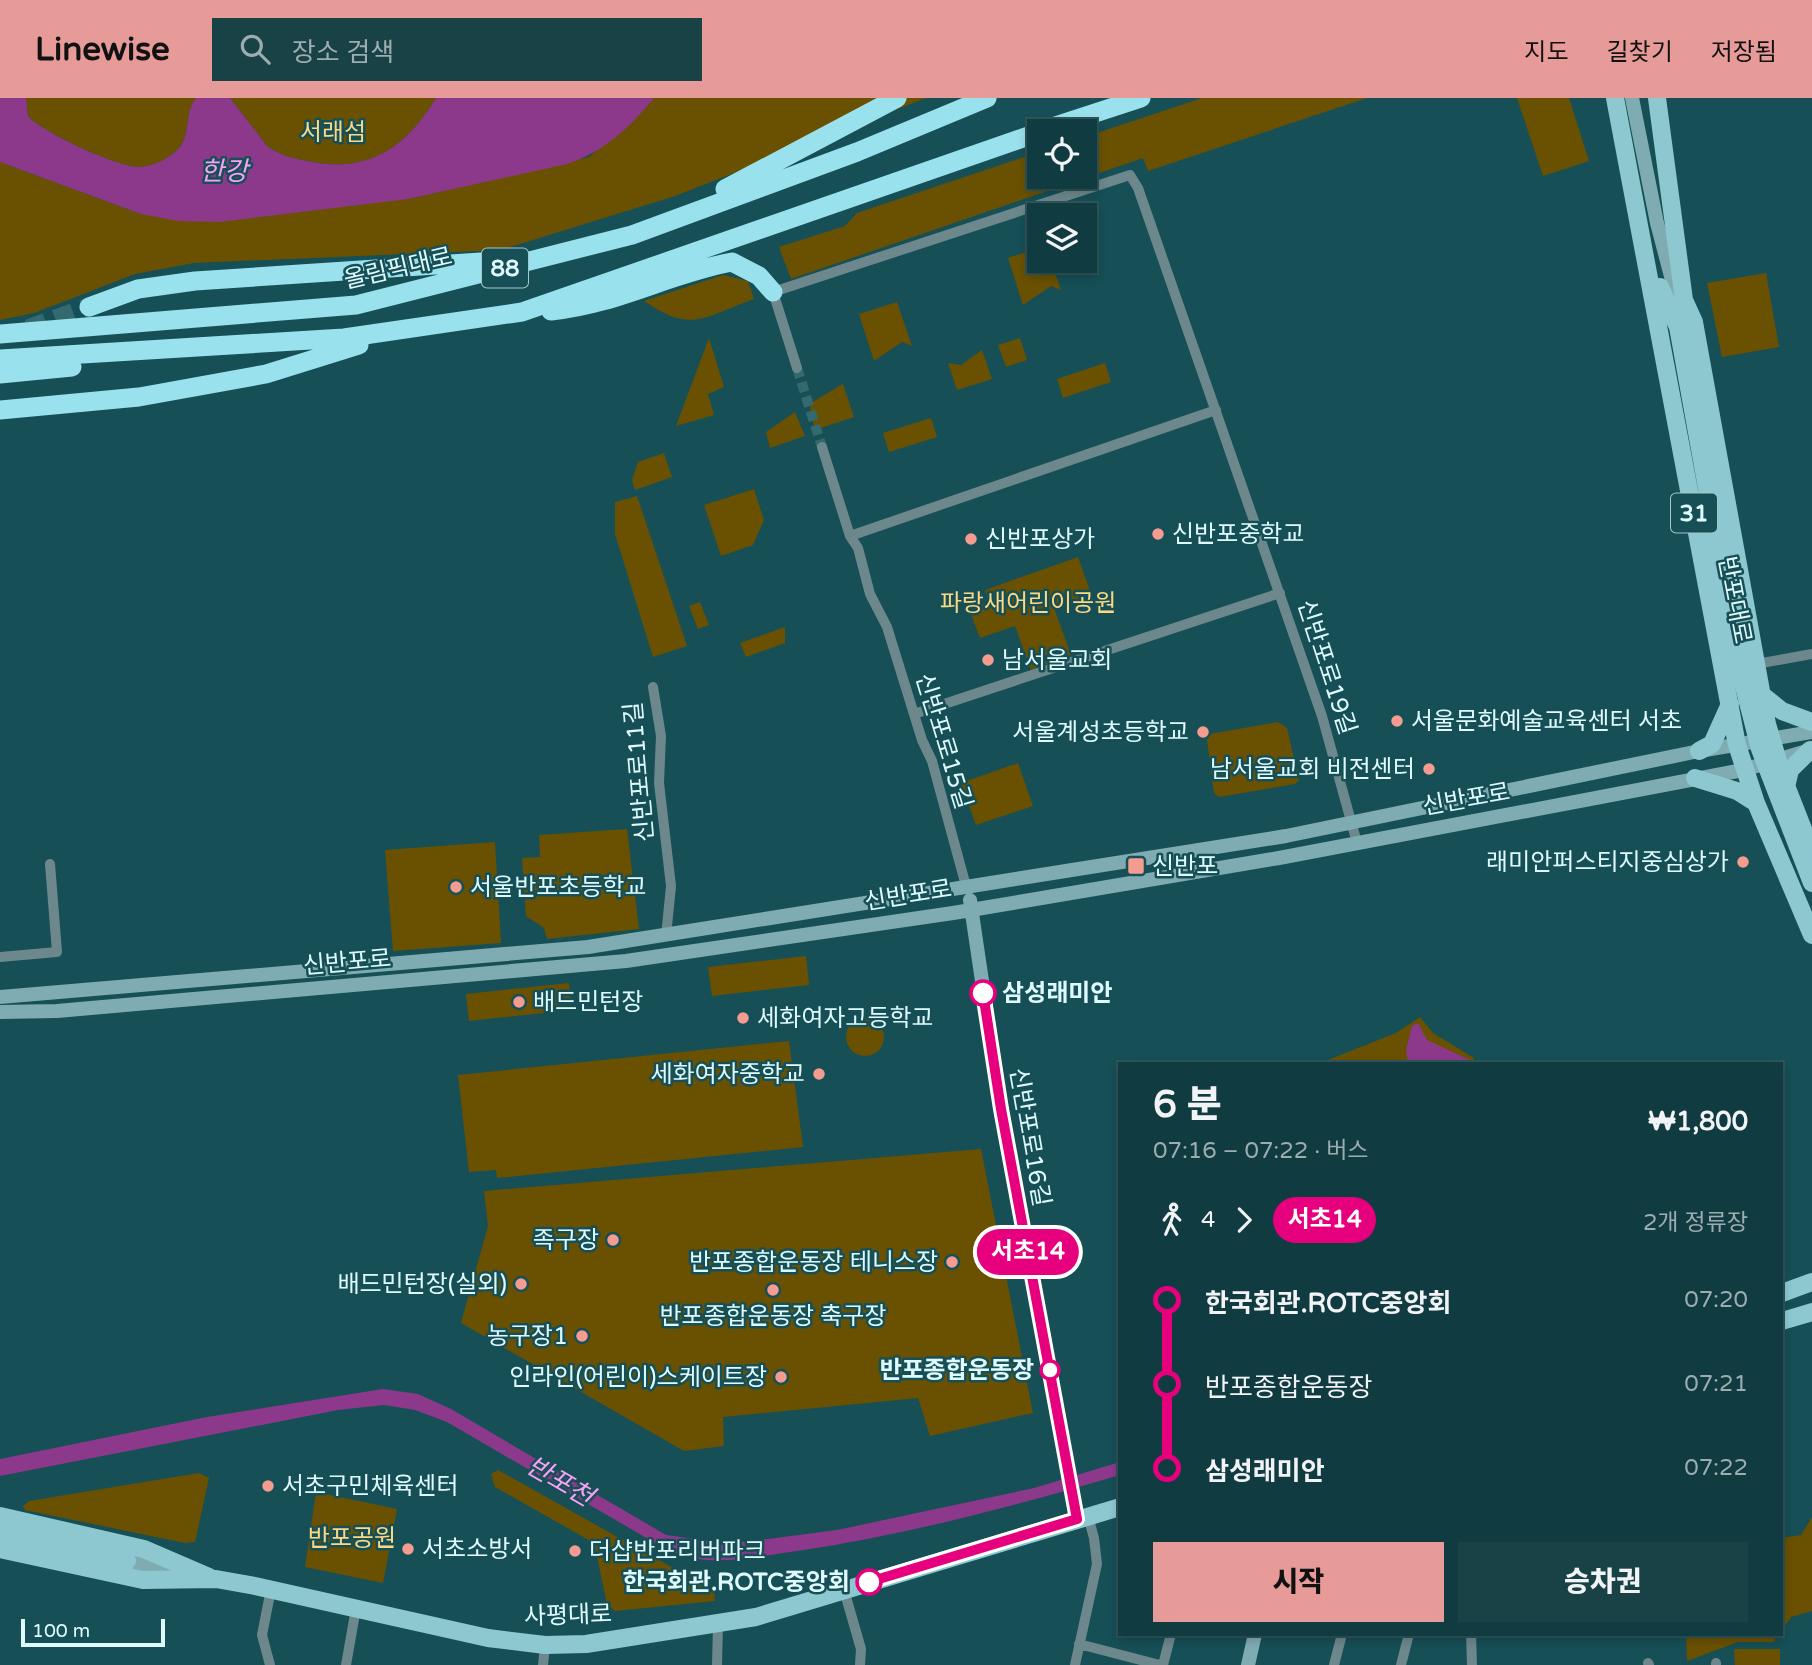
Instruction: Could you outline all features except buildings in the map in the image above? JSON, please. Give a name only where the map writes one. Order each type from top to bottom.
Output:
[{"type":"highway","points":[[619,238],[760,172],[897,98]]},
{"type":"highway","name":"올림픽대로","points":[[0,334],[356,305],[619,238],[857,152],[986,98]]},
{"type":"highway","name":"88","points":[[1077,119],[1141,98]]},
{"type":"highway","name":"88","points":[[0,374],[289,343],[522,312],[1027,136]]},
{"type":"highway","points":[[89,307],[138,289],[195,281],[535,260]]},
{"type":"highway","points":[[522,312],[587,307],[694,271],[732,262],[759,276],[773,292]]},
{"type":"highway","points":[[0,410],[139,397],[266,374],[415,328]]},
{"type":"highway","name":"88","points":[[0,359],[289,343]]},
{"type":"main road","name":"반포대로","points":[[1615,98],[1737,745],[1756,803],[1812,935]]},
{"type":"main road","points":[[1632,98],[1643,162],[1673,284],[1684,300]]},
{"type":"main road","name":"반포대로","points":[[1657,98],[1684,300],[1694,322],[1762,695],[1777,762],[1811,850]]},
{"type":"main road","points":[[1640,228],[1643,162]]},
{"type":"main road","name":"31","points":[[1645,255],[1654,268],[1667,307],[1678,327],[1740,671],[1760,749],[1812,883]]},
{"type":"main road","name":"31","points":[[1678,327],[1684,300]]},
{"type":"main road","points":[[1762,695],[1782,711],[1812,722]]},
{"type":"main road","points":[[1699,751],[1712,744],[1730,704]]},
{"type":"main road","name":"신반포로","points":[[0,997],[588,947],[666,936],[768,916],[1286,836],[1352,820],[1699,751],[1812,732]]},
{"type":"main road","points":[[1786,787],[1790,770],[1811,750]]},
{"type":"main road","name":"신반포로","points":[[0,1012],[57,1011],[626,961],[1046,898],[1357,843],[1743,770],[1811,750]]},
{"type":"main road","points":[[1695,778],[1737,791],[1756,803]]},
{"type":"main road","points":[[1784,868],[1784,858],[1790,849],[1800,846],[1811,850]]},
{"type":"main road","name":"신반포로16길","points":[[966,886],[972,908],[1001,1109],[1071,1490],[1082,1518]]},
{"type":"main road","points":[[1783,1293],[1812,1282]]},
{"type":"main road","points":[[1783,1312],[1812,1303]]},
{"type":"main road","points":[[1783,1321],[1812,1312]]},
{"type":"main road","points":[[1783,1331],[1812,1322]]},
{"type":"main road","name":"사평대로","points":[[127,1561],[271,1589],[488,1638],[545,1645],[586,1644],[756,1617],[1118,1508]]},
{"type":"main road","name":"사평대로","points":[[0,1516],[144,1549],[216,1579]]},
{"type":"main road","points":[[0,1531],[127,1561]]},
{"type":"main road","name":"사평대로","points":[[0,1549],[143,1580],[216,1579]]},
{"type":"main road","points":[[1248,1665],[1255,1636]]},
{"type":"street","points":[[797,368],[773,292],[1130,175],[1138,188],[1280,593]]},
{"type":"street","points":[[850,536],[1216,410]]},
{"type":"street","name":"신반포로15길","points":[[822,447],[850,536],[858,548],[870,594],[879,609],[932,761],[966,886]]},
{"type":"street","name":"신반포로19길","points":[[914,714],[1280,593],[1322,716],[1357,843]]},
{"type":"street","name":"반포대로","points":[[1756,664],[1812,654]]},
{"type":"street","name":"신반포로11길","points":[[653,687],[661,736],[659,783],[671,886],[666,936]]},
{"type":"street","points":[[0,957],[57,952],[50,864]]},
{"type":"street","points":[[1074,1665],[1097,1564],[1094,1538],[1082,1518]]},
{"type":"street","points":[[270,1665],[262,1635],[271,1589]]},
{"type":"street","points":[[844,1590],[861,1649],[860,1665]]},
{"type":"street","points":[[346,1665],[356,1608]]},
{"type":"street","points":[[717,1665],[718,1624]]},
{"type":"street","points":[[1079,1644],[1161,1665],[1170,1636]]},
{"type":"street","points":[[1334,1665],[1341,1636]]},
{"type":"street","points":[[1401,1665],[1408,1636]]},
{"type":"street","points":[[1471,1636],[1472,1665]]},
{"type":"street","points":[[544,1665],[545,1645]]},
{"type":"green space","points":[[26,98],[196,98],[190,110],[183,143],[179,148],[161,161],[140,167],[98,155],[49,131],[28,116]]},
{"type":"green space","name":"서래섬","points":[[230,98],[436,98],[413,130],[385,152],[352,163],[333,164],[283,155],[267,146]]},
{"type":"green space","points":[[654,98],[926,98],[675,196],[501,250],[194,263],[135,274],[34,313],[0,320],[0,162],[141,214],[408,199],[589,157]]},
{"type":"green space","points":[[1202,98],[1367,98],[1148,171],[1143,158],[1097,174],[1097,133]]},
{"type":"green space","points":[[1517,98],[1569,98],[1589,161],[1543,176]]},
{"type":"green space","points":[[1027,156],[1027,189],[1053,189],[791,279],[779,247],[845,226],[857,213]]},
{"type":"green space","points":[[1027,252],[1027,273],[1055,273],[1061,290],[1051,286],[1023,305],[1008,258]]},
{"type":"green space","points":[[1766,273],[1779,347],[1722,357],[1707,283]]},
{"type":"green space","points":[[723,275],[748,281],[754,299],[709,316],[686,320],[660,311],[644,301]]},
{"type":"green space","points":[[897,302],[912,346],[902,342],[874,361],[859,314]]},
{"type":"green space","points":[[709,338],[724,387],[708,394],[714,415],[676,426]]},
{"type":"green space","points":[[1020,338],[1027,360],[1006,367],[998,345]]},
{"type":"green space","points":[[982,350],[992,379],[957,390],[948,363],[961,365]]},
{"type":"green space","points":[[1105,363],[1111,382],[1063,398],[1057,379]]},
{"type":"green space","points":[[843,384],[854,417],[815,430],[809,404]]},
{"type":"green space","points":[[795,412],[805,436],[770,448],[766,432]]},
{"type":"green space","points":[[931,418],[937,437],[889,452],[883,433]]},
{"type":"green space","points":[[664,453],[672,477],[635,490],[632,480],[638,462]]},
{"type":"green space","points":[[754,489],[764,520],[753,545],[721,556],[704,505]]},
{"type":"green space","points":[[637,496],[687,646],[653,657],[615,534],[615,502]]},
{"type":"green space","name":"파랑새어린이공원","points":[[1078,557],[1091,594],[1054,608],[1071,655],[1031,670],[1015,626],[980,638],[969,609],[989,602],[985,590]]},
{"type":"green space","points":[[700,602],[709,625],[698,629],[689,606]]},
{"type":"green space","points":[[785,627],[785,643],[746,657],[740,643]]},
{"type":"green space","points":[[1278,722],[1287,728],[1299,780],[1295,784],[1219,797],[1214,793],[1207,740],[1210,734]]},
{"type":"green space","points":[[1018,763],[1033,806],[976,825],[961,783]]},
{"type":"green space","points":[[627,829],[639,929],[547,939],[544,928],[526,916],[522,858],[540,857],[539,835]]},
{"type":"green space","points":[[495,842],[501,943],[393,951],[385,850]]},
{"type":"green space","name":"배드민턴장","points":[[806,956],[809,985],[712,996],[708,967]]},
{"type":"green space","name":"배드민턴장","points":[[569,983],[572,1010],[469,1021],[466,994]]},
{"type":"green space","points":[[1420,1017],[1433,1033],[1474,1058],[1475,1062],[1323,1062],[1396,1033]]},
{"type":"green space","points":[[865,1018],[878,1024],[884,1037],[878,1050],[865,1056],[852,1050],[846,1037],[852,1024]]},
{"type":"green space","points":[[789,1041],[803,1147],[497,1178],[496,1170],[469,1172],[458,1075]]},
{"type":"green space","name":"반포종합운동장","points":[[981,1149],[1033,1413],[930,1436],[918,1398],[723,1417],[724,1446],[684,1451],[461,1323],[488,1226],[484,1191]]},
{"type":"green space","points":[[498,1470],[714,1591],[715,1601],[615,1611],[607,1604],[594,1543],[495,1487],[491,1474]]},
{"type":"green space","points":[[199,1473],[209,1478],[195,1542],[185,1543],[25,1510],[23,1506],[29,1501]]},
{"type":"green space","name":"반포공원","points":[[316,1492],[397,1509],[383,1583],[305,1567]]},
{"type":"green space","points":[[1812,1517],[1812,1611],[1791,1617],[1783,1629],[1783,1538],[1801,1535]]},
{"type":"green space","points":[[1686,1636],[1777,1636],[1773,1642],[1738,1642],[1687,1661]]},
{"type":"green space","points":[[1734,1649],[1780,1649],[1780,1665],[1735,1665]]},
{"type":"water","name":"한강","points":[[0,98],[26,98],[28,116],[49,131],[98,155],[140,167],[161,161],[179,148],[183,143],[190,110],[196,98],[230,98],[267,146],[294,158],[333,164],[352,163],[385,152],[413,130],[436,98],[654,98],[615,138],[593,153],[567,164],[408,199],[219,222],[178,221],[141,214],[0,162]]},
{"type":"water","points":[[1418,1023],[1427,1040],[1470,1062],[1408,1062],[1406,1050],[1412,1026]]},
{"type":"water","name":"반포천","points":[[383,1389],[418,1394],[451,1409],[666,1535],[709,1541],[745,1542],[837,1530],[1034,1488],[1118,1463],[1118,1476],[919,1528],[797,1551],[718,1560],[689,1557],[662,1547],[447,1422],[415,1410],[384,1405],[338,1410],[0,1476],[0,1459],[207,1417]]},
{"type":"tunnel","points":[[28,329],[89,307]]},
{"type":"tunnel","points":[[797,368],[822,447]]},
{"type":"bus line","name":"서초14","points":[[869,1582],[1077,1519],[1001,1109],[983,993]]},
{"type":"place","name":"신반포중학교","points":[[1158,534]]},
{"type":"place","name":"신반포상가","points":[[971,539]]},
{"type":"place","name":"남서울교회","points":[[988,660]]},
{"type":"place","name":"서울문화예술교육센터 서초","points":[[1397,721]]},
{"type":"place","name":"서울계성초등학교","points":[[1203,732]]},
{"type":"place","name":"남서울교회 비전센터","points":[[1429,769]]},
{"type":"place","name":"래미안퍼스티지중심상가","points":[[1743,862]]},
{"type":"place","name":"신반포","points":[[1136,866]]},
{"type":"place","name":"서울반포초등학교","points":[[456,887]]},
{"type":"place","name":"삼성래미안","points":[[983,993]]},
{"type":"place","name":"배드민턴장","points":[[519,1002]]},
{"type":"place","name":"세화여자고등학교","points":[[743,1018]]},
{"type":"place","name":"세화여자중학교","points":[[819,1074]]},
{"type":"place","name":"족구장","points":[[613,1240]]},
{"type":"place","name":"반포종합운동장 테니스장","points":[[952,1262]]},
{"type":"place","name":"배드민턴장(실외)","points":[[521,1284]]},
{"type":"place","name":"반포종합운동장 축구장","points":[[773,1290]]},
{"type":"place","name":"농구장1","points":[[582,1336]]},
{"type":"place","name":"반포종합운동장","points":[[1050,1370]]},
{"type":"place","name":"인라인(어린이)스케이트장","points":[[781,1377]]},
{"type":"place","name":"서초구민체육센터","points":[[268,1486]]},
{"type":"place","name":"서초소방서","points":[[408,1549]]},
{"type":"place","name":"더샵반포리버파크","points":[[575,1551]]},
{"type":"place","name":"한국회관.ROTC중앙회","points":[[869,1582]]}]
